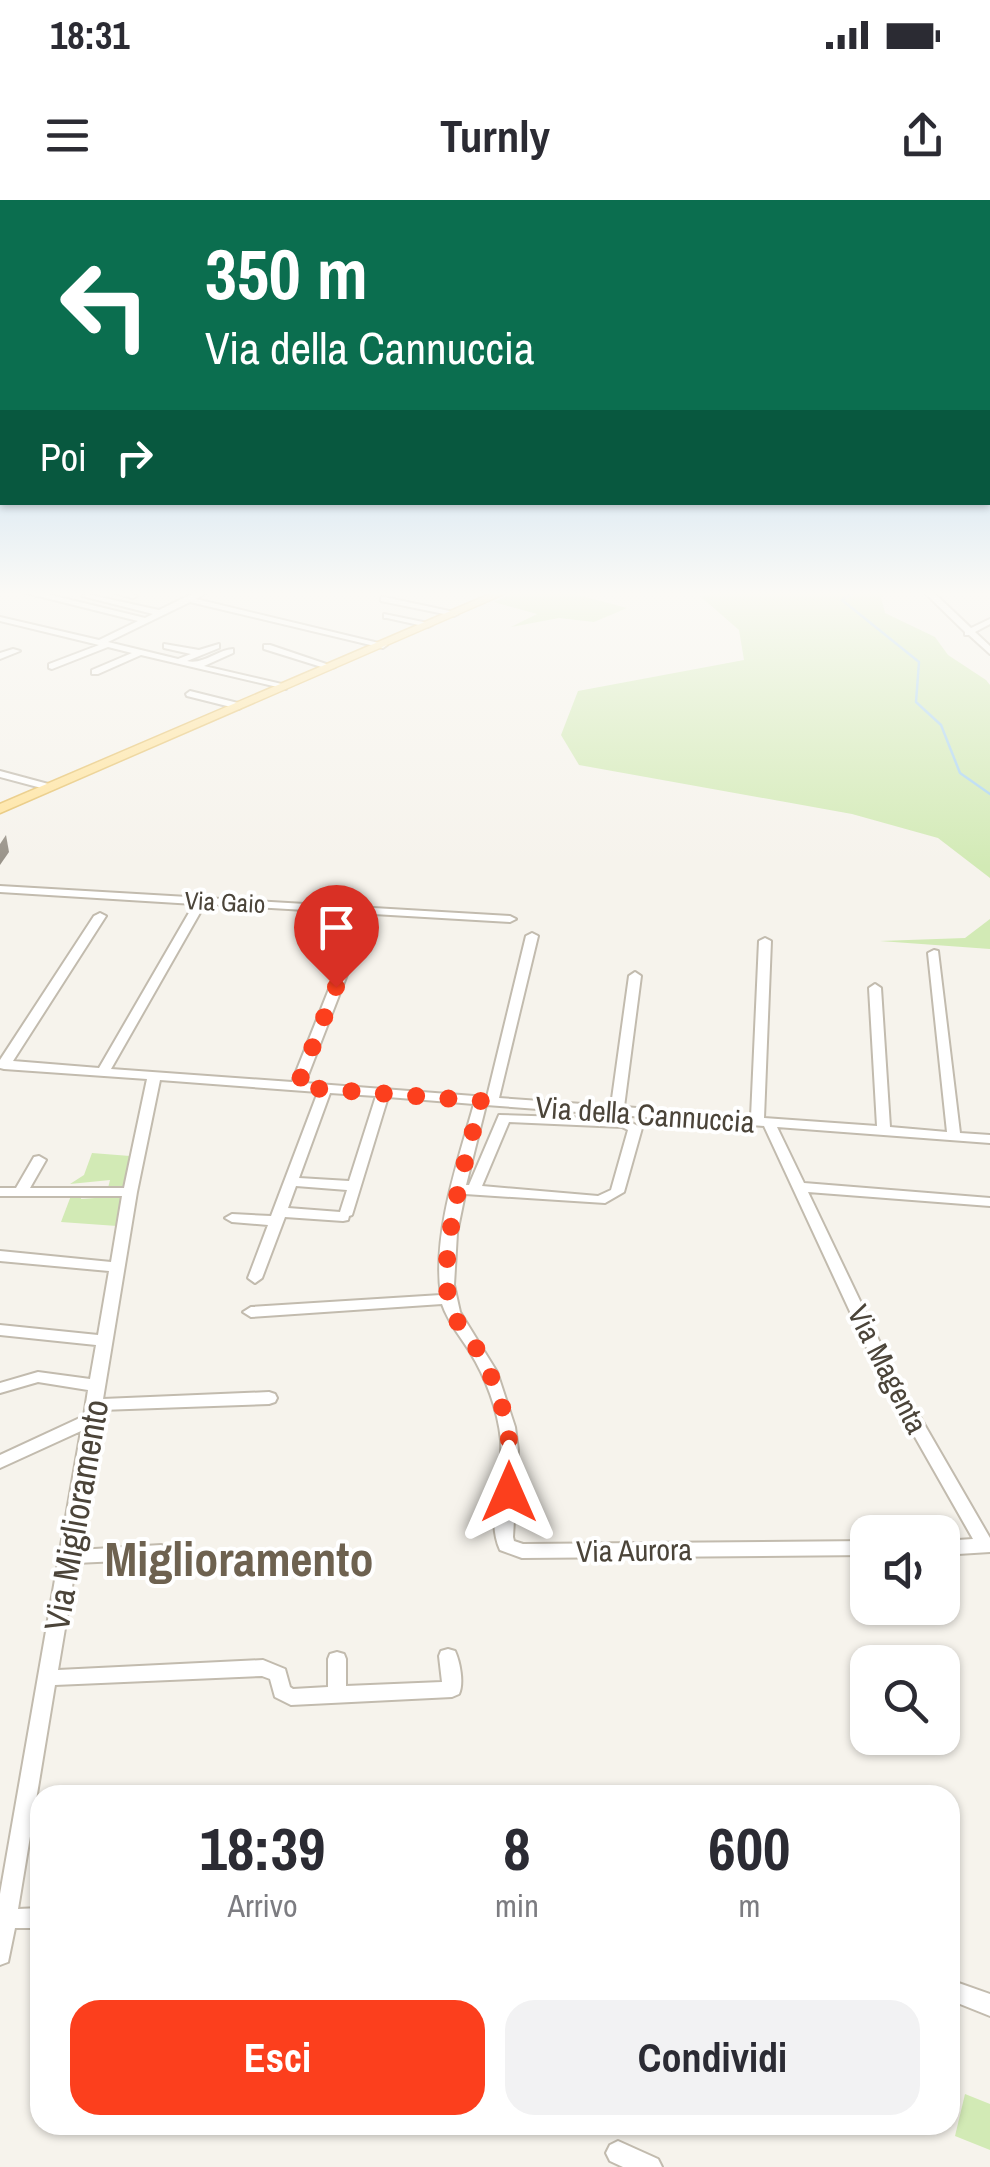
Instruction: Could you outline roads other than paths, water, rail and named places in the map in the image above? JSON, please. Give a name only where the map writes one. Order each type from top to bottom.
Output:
[{"type":"main road","points":[[0,809],[293,683]]},
{"type":"street","points":[[266,683],[283,687]]},
{"type":"street","points":[[190,694],[238,706]]},
{"type":"street","points":[[0,774],[49,787]]},
{"type":"street","name":"Via Gaio","points":[[0,889],[510,919]]},
{"type":"street","points":[[103,1072],[201,901]]},
{"type":"street","points":[[2,1064],[100,916]]},
{"type":"street","name":"Via Aurora","points":[[532,936],[487,1101],[448,1267],[449,1298],[502,1405],[511,1466],[502,1534],[512,1549],[850,1548]]},
{"type":"street","points":[[762,1123],[765,941]]},
{"type":"street","points":[[934,953],[954,1137]]},
{"type":"street","points":[[297,1087],[348,954]]},
{"type":"street","points":[[616,1112],[635,976]]},
{"type":"street","points":[[875,988],[884,1132]]},
{"type":"street","name":"Via della Cannuccia","points":[[2,1064],[990,1140]]},
{"type":"street","name":"Via Miglioramento","points":[[0,1955],[130,1192],[154,1076]]},
{"type":"street","points":[[256,1278],[325,1089]]},
{"type":"street","points":[[232,1218],[345,1215],[382,1093]]},
{"type":"street","points":[[504,1118],[624,1123],[635,1128],[611,1198],[467,1190],[504,1118]]},
{"type":"street","name":"Via Magenta","points":[[762,1123],[800,1187],[886,1372],[989,1547]]},
{"type":"street","points":[[21,1192],[39,1160]]},
{"type":"street","points":[[291,1182],[355,1186]]},
{"type":"street","points":[[800,1187],[990,1202]]},
{"type":"street","points":[[0,1192],[70,1188],[130,1192]]},
{"type":"street","points":[[0,1256],[118,1267]]},
{"type":"street","points":[[251,1312],[449,1298]]},
{"type":"street","points":[[0,1330],[106,1342]]},
{"type":"street","points":[[0,1388],[34,1377],[98,1386]]},
{"type":"street","points":[[0,1462],[94,1412],[269,1398]]},
{"type":"street","points":[[960,1548],[989,1547]]},
{"type":"street","points":[[68,1558],[161,1552]]},
{"type":"street","points":[[48,1678],[263,1668],[278,1674],[280,1688],[287,1696],[458,1689],[448,1656]]},
{"type":"street","points":[[337,1659],[337,1695]]},
{"type":"street","points":[[6,1919],[30,1918]]},
{"type":"street","points":[[960,1994],[990,2005]]},
{"type":"street","points":[[618,2153],[650,2167]]},
{"type":"waterway","points":[[917,683],[916,702],[941,725],[960,773],[990,794]]},
{"type":"district","name":"Miglioramento","points":[[239,1558]]}]
